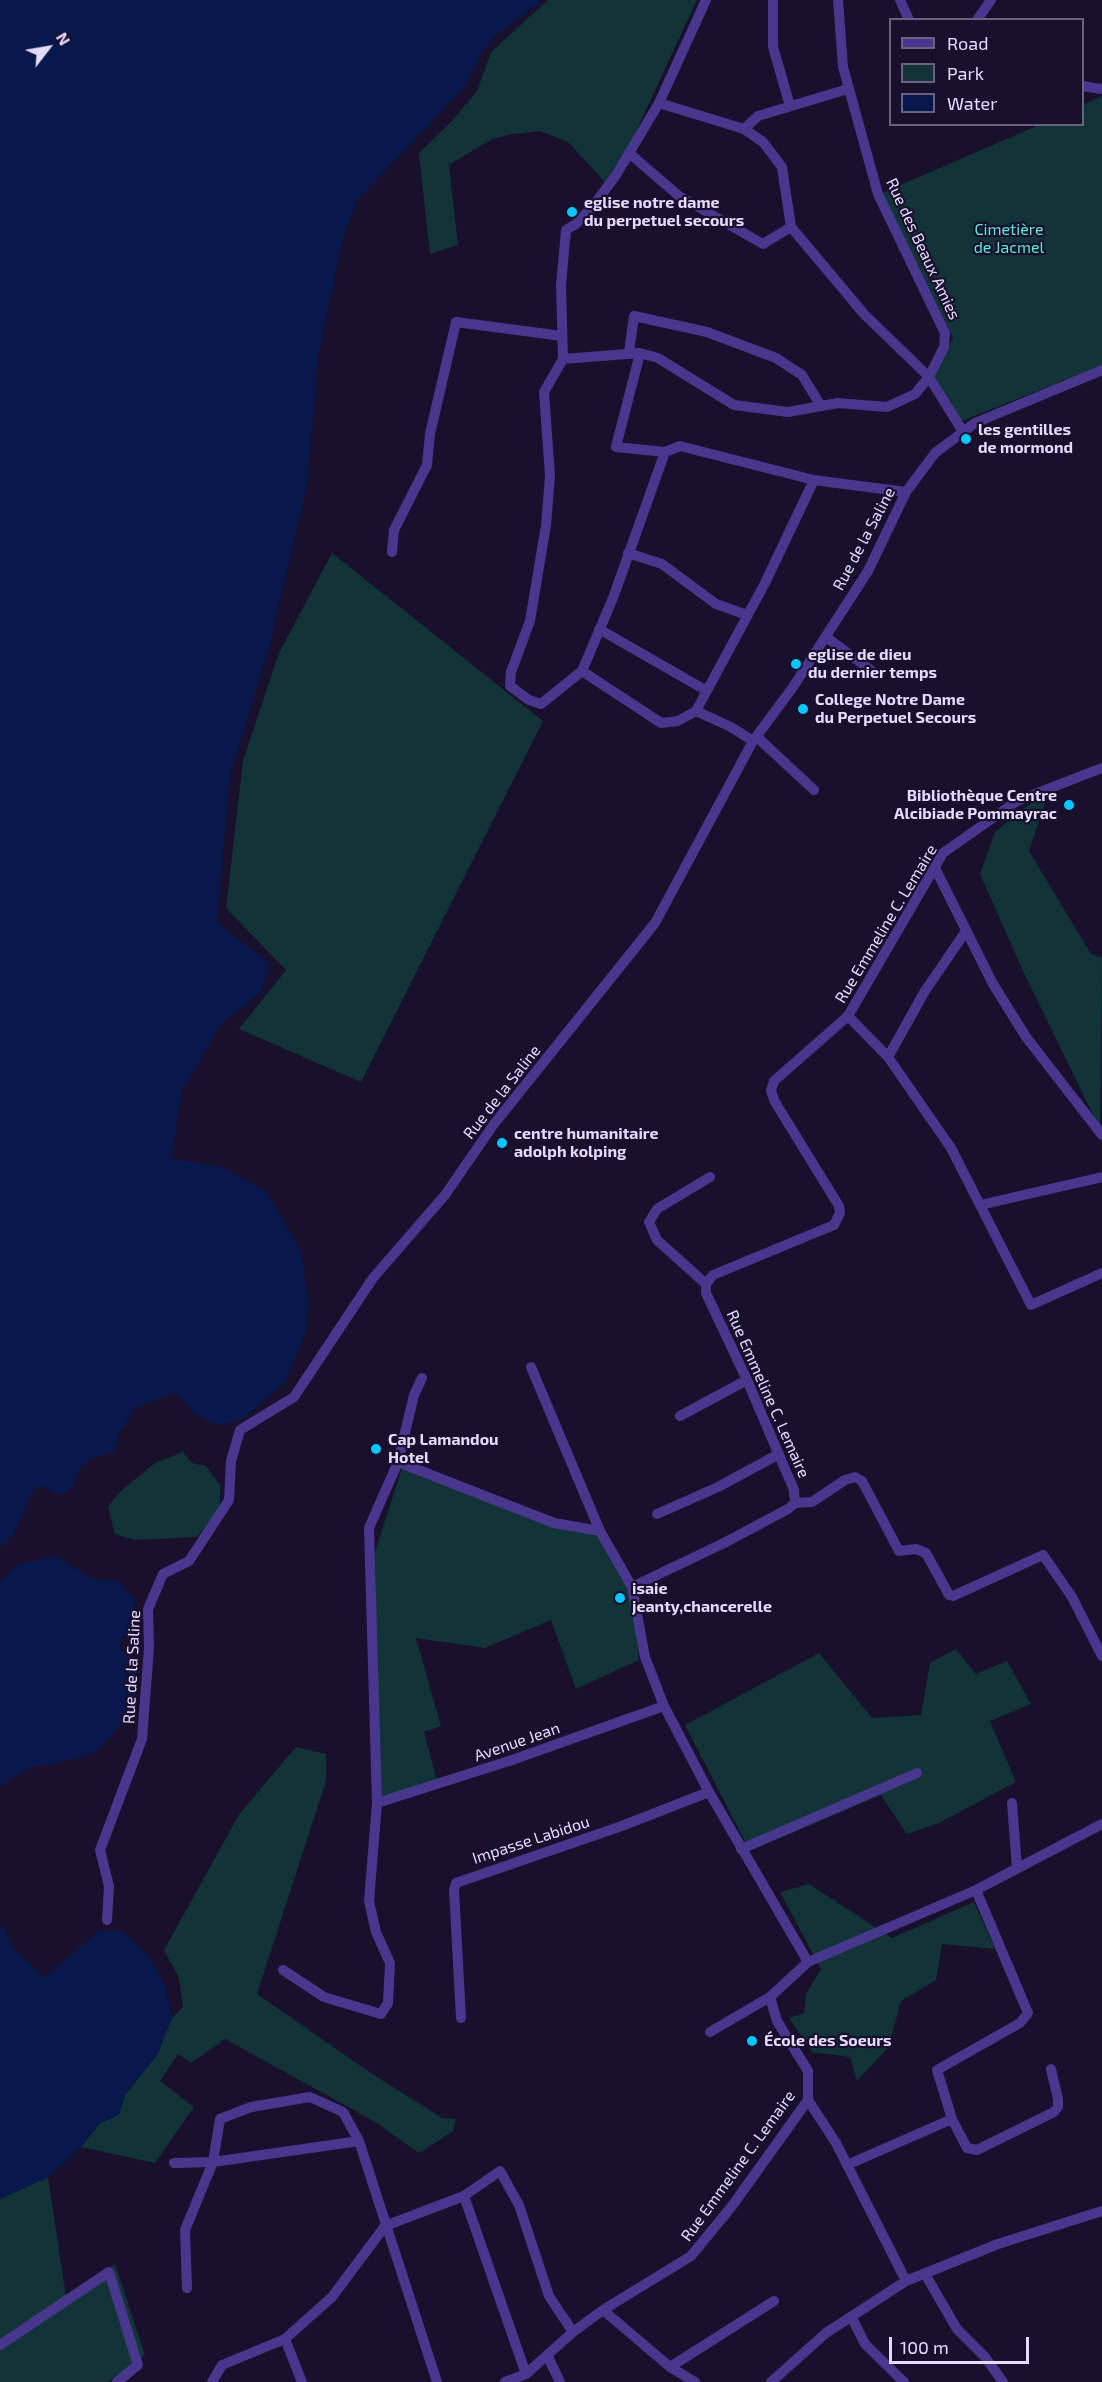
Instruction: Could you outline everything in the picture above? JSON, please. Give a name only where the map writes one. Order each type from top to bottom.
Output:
[{"type":"street","points":[[665,452],[582,671],[541,704],[529,700],[510,686],[511,672],[530,621],[546,525],[550,476],[544,392],[563,359],[561,285],[566,230],[576,224],[594,205],[629,153],[659,103],[706,0]]},
{"type":"street","points":[[773,0],[773,47],[790,106]]},
{"type":"street","name":"Rue des Beaux Amies","points":[[634,352],[658,358],[734,405],[788,412],[838,402],[887,407],[915,394],[929,377],[944,347],[945,333],[878,194],[843,67],[838,0]]},
{"type":"street","points":[[900,0],[908,18]]},
{"type":"street","points":[[977,18],[985,1]]},
{"type":"street","points":[[1084,86],[1102,89]]},
{"type":"street","points":[[744,129],[758,116],[848,89]]},
{"type":"street","points":[[659,103],[744,129],[763,142],[782,167],[790,227],[864,314],[929,377],[962,430]]},
{"type":"street","points":[[629,153],[679,196],[763,244],[790,227]]},
{"type":"street","points":[[821,406],[802,375],[785,364],[735,341],[707,332],[634,316],[634,352],[616,447],[665,452],[680,446],[814,480],[906,492]]},
{"type":"street","points":[[392,552],[394,530],[428,465],[430,434],[456,322],[562,336]]},
{"type":"street","points":[[563,359],[634,352]]},
{"type":"street","name":"Rue de la Saline","points":[[107,1920],[109,1886],[100,1850],[142,1739],[149,1648],[148,1609],[163,1574],[189,1560],[229,1500],[231,1461],[240,1430],[294,1397],[374,1278],[445,1195],[506,1108],[655,923],[755,739],[826,637],[868,571],[906,492],[934,453],[962,430],[1102,370]]},
{"type":"street","points":[[582,671],[661,723],[678,721],[696,711],[814,480]]},
{"type":"street","points":[[628,553],[662,564],[716,604],[747,615]]},
{"type":"street","points":[[598,629],[706,691]]},
{"type":"street","points":[[826,637],[876,674]]},
{"type":"street","points":[[696,711],[755,739],[814,790]]},
{"type":"street","name":"Rue Emmeline C. Lemaire","points":[[632,1587],[724,1543],[795,1503],[794,1490],[747,1380],[706,1293],[706,1284],[713,1275],[834,1225],[840,1213],[839,1206],[775,1102],[771,1091],[774,1081],[848,1016],[943,853],[1017,801],[1102,768]]},
{"type":"street","points":[[935,868],[993,984],[1026,1036],[1102,1135]]},
{"type":"street","points":[[888,1057],[926,991],[966,931]]},
{"type":"street","points":[[848,1016],[888,1057],[951,1148],[1031,1305],[1102,1273]]},
{"type":"street","points":[[706,1284],[657,1240],[649,1222],[657,1209],[711,1177]]},
{"type":"street","points":[[980,1205],[1102,1177]]},
{"type":"street","points":[[531,1367],[600,1531],[632,1587],[645,1657],[664,1706],[741,1849],[808,1962]]},
{"type":"street","points":[[283,1970],[324,1997],[381,2014],[388,2003],[390,1963],[376,1932],[369,1901],[377,1803],[369,1528],[398,1462],[414,1395],[422,1378]]},
{"type":"street","points":[[680,1416],[747,1380]]},
{"type":"street","points":[[657,1514],[718,1487],[778,1454]]},
{"type":"street","points":[[398,1462],[554,1523],[600,1531]]},
{"type":"street","points":[[795,1503],[812,1502],[845,1480],[855,1477],[862,1481],[898,1551],[916,1549],[926,1553],[949,1594],[954,1596],[1043,1554],[1072,1597],[1102,1656]]},
{"type":"street","name":"Avenue Jean","points":[[377,1803],[512,1760],[664,1706]]},
{"type":"street","points":[[741,1849],[917,1773]]},
{"type":"street","name":"Impasse Labidou","points":[[461,2018],[454,1890],[456,1883],[619,1827],[709,1792]]},
{"type":"street","points":[[1012,1803],[1017,1868]]},
{"type":"street","points":[[710,2032],[770,1997],[808,1962],[976,1890],[1102,1824]]},
{"type":"street","points":[[976,1890],[1028,2013],[1020,2023],[937,2070],[952,2119],[967,2148],[971,2150],[1044,2118],[1058,2107],[1051,2069]]},
{"type":"street","name":"Rue Emmeline C. Lemaire","points":[[505,2382],[526,2374],[573,2332],[603,2310],[691,2256],[732,2206],[808,2100],[808,2071],[777,2021],[770,1997]]},
{"type":"street","points":[[188,2288],[185,2230],[213,2162],[220,2119],[251,2107],[310,2097],[344,2112],[359,2141],[437,2382]]},
{"type":"street","points":[[808,2100],[847,2165],[906,2281]]},
{"type":"street","points":[[847,2165],[952,2119]]},
{"type":"street","points":[[174,2163],[213,2162],[359,2141]]},
{"type":"street","points":[[212,2382],[222,2364],[285,2339],[332,2297],[385,2226],[464,2196],[500,2171],[519,2205],[549,2296],[573,2332]]},
{"type":"street","points":[[464,2196],[526,2374]]},
{"type":"street","points":[[771,2382],[826,2333],[906,2281],[998,2244],[1102,2211]]},
{"type":"street","points":[[0,2346],[109,2272],[138,2365],[117,2382]]},
{"type":"street","points":[[925,2274],[957,2329],[985,2357],[1003,2382]]},
{"type":"street","points":[[670,2367],[774,2301]]},
{"type":"street","points":[[603,2310],[670,2367],[695,2382]]},
{"type":"street","points":[[852,2318],[865,2344],[904,2382]]},
{"type":"street","points":[[285,2339],[302,2382]]},
{"type":"street","points":[[547,2355],[560,2382]]},
{"type":"green space","points":[[548,0],[697,0],[632,140],[605,182],[568,142],[540,131],[492,139],[449,165],[458,245],[430,254],[419,153],[452,121],[477,91],[491,52]]},
{"type":"green space","name":"Cimetière de Jacmel","points":[[1102,96],[1102,365],[962,421],[935,377],[953,337],[882,193],[1037,126],[1084,126],[1084,105]]},
{"type":"green space","points":[[332,553],[543,721],[361,1082],[239,1029],[286,970],[226,908],[243,761],[279,653]]},
{"type":"green space","points":[[1037,798],[1045,803],[1029,851],[1091,954],[1102,958],[1100,1129],[1023,971],[980,874],[995,832]]},
{"type":"green space","points":[[183,1452],[192,1463],[206,1466],[220,1485],[220,1508],[197,1537],[134,1540],[115,1534],[108,1506],[122,1490],[155,1463]]},
{"type":"green space","points":[[402,1468],[598,1535],[632,1597],[639,1660],[576,1689],[551,1620],[485,1648],[416,1638],[441,1726],[424,1732],[437,1781],[379,1798],[375,1552]]},
{"type":"green space","points":[[956,1649],[976,1674],[1007,1661],[1031,1704],[990,1721],[1016,1782],[939,1823],[907,1834],[881,1795],[750,1851],[685,1725],[819,1653],[872,1718],[921,1715],[930,1663]]},
{"type":"green space","points":[[296,1747],[326,1754],[326,1781],[257,1994],[371,2073],[442,2118],[456,2119],[453,2131],[419,2153],[377,2123],[225,2039],[191,2063],[178,2054],[160,2081],[194,2107],[155,2163],[81,2147],[100,2123],[119,2114],[125,2095],[157,2055],[172,2018],[183,2007],[179,1978],[164,1950],[240,1813]]},
{"type":"green space","points":[[809,1884],[892,1938],[974,1902],[995,1949],[942,1944],[936,1980],[901,2001],[888,2048],[857,2081],[850,2057],[812,2052],[789,2018],[804,2013],[806,1994],[821,1969],[780,1892]]},
{"type":"green space","points":[[48,2177],[66,2297],[115,2264],[145,2355],[108,2382],[0,2382],[0,2199]]},
{"type":"water","points":[[0,0],[542,0],[496,35],[484,49],[463,89],[356,201],[343,239],[319,351],[307,485],[268,651],[230,776],[217,922],[270,964],[261,992],[221,1024],[182,1091],[171,1159],[219,1166],[266,1191],[302,1253],[308,1301],[306,1332],[285,1382],[241,1420],[215,1425],[192,1411],[176,1393],[136,1407],[120,1432],[114,1452],[91,1458],[78,1470],[73,1486],[66,1492],[54,1494],[43,1486],[35,1487],[13,1535],[0,1548]]},
{"type":"water","points":[[56,1556],[94,1580],[119,1581],[135,1601],[136,1611],[129,1630],[121,1639],[120,1649],[133,1662],[138,1674],[135,1697],[127,1714],[113,1734],[94,1753],[57,1763],[30,1767],[0,1786],[0,1580],[2,1581],[16,1565]]},
{"type":"water","points":[[5,1926],[11,1945],[44,1978],[99,1931],[122,1931],[148,1955],[165,1985],[172,2018],[157,2055],[125,2095],[119,2115],[100,2123],[81,2147],[48,2177],[0,2199],[0,1929]]},
{"type":"place","name":"eglise notre dame du perpetuel secours","points":[[572,212]]},
{"type":"place","name":"les gentilles de mormond","points":[[966,439]]},
{"type":"place","name":"eglise de dieu du dernier temps","points":[[796,664]]},
{"type":"place","name":"College Notre Dame du Perpetuel Secours","points":[[803,709]]},
{"type":"place","name":"Bibliothèque Centre Alcibiade Pommayrac","points":[[1069,805]]},
{"type":"place","name":"centre humanitaire adolph kolping","points":[[502,1143]]},
{"type":"place","name":"Cap Lamandou Hotel","points":[[376,1449]]},
{"type":"place","name":"isaie jeanty,chancerelle","points":[[620,1598]]},
{"type":"place","name":"École des Soeurs","points":[[752,2041]]}]
